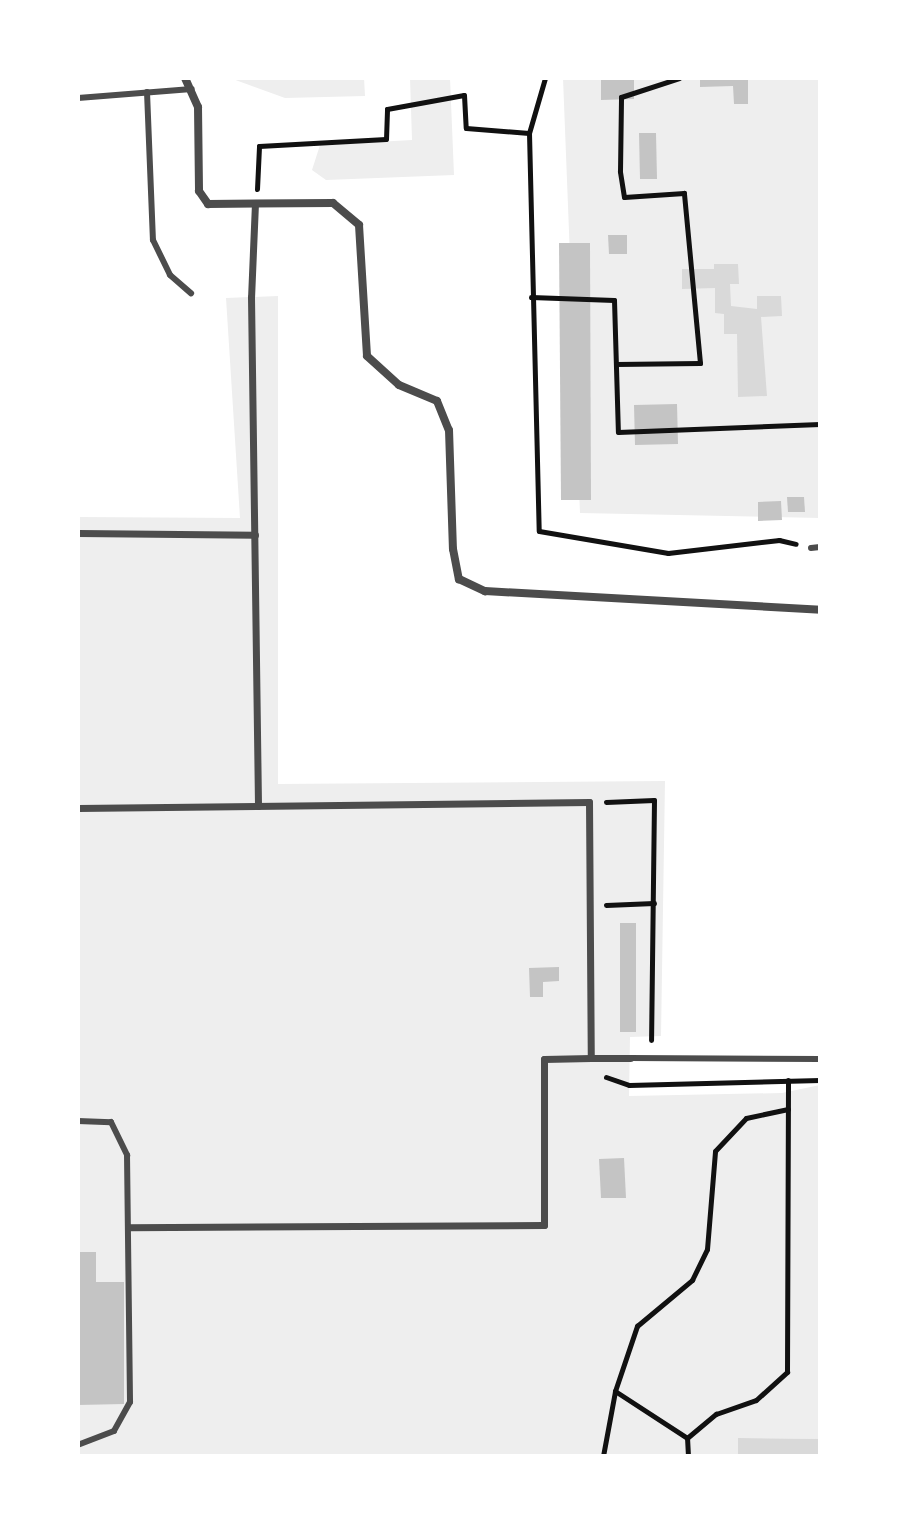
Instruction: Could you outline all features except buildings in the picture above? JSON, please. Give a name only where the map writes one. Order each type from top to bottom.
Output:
[{"type":"street","points":[[185,78],[198,107],[199,191],[208,204],[333,203],[359,225],[367,356],[399,385],[437,401],[449,430],[459,579],[485,591],[820,610]]},
{"type":"street","points":[[255,203],[251,297],[258,806]]},
{"type":"street","points":[[78,533],[255,535]]},
{"type":"street","points":[[78,808],[589,802],[591,1058]]},
{"type":"street","points":[[129,1227],[544,1225],[544,1059],[630,1058]]},
{"type":"lane","points":[[78,98],[192,89]]},
{"type":"lane","points":[[147,92],[153,240],[170,275],[191,293]]},
{"type":"lane","points":[[811,548],[820,547]]},
{"type":"lane","points":[[630,1058],[820,1059]]},
{"type":"lane","points":[[78,1121],[111,1122],[127,1155],[130,1402],[114,1431],[78,1445]]},
{"type":"path","points":[[545,78],[529,133],[539,531],[668,553],[779,540],[811,548]]},
{"type":"path","points":[[616,364],[700,363],[684,193],[624,197],[620,171],[621,97],[679,78]]},
{"type":"path","points":[[255,203],[259,146],[386,139],[387,109],[464,95],[466,128],[529,133]]},
{"type":"path","points":[[531,297],[614,300],[618,432],[820,424]]},
{"type":"path","points":[[589,802],[654,800],[651,1040]]},
{"type":"path","points":[[589,906],[654,903]]},
{"type":"path","points":[[591,1058],[606,1077],[629,1085],[820,1080]]},
{"type":"path","points":[[687,1438],[716,1414],[756,1400],[787,1372],[788,1080]]},
{"type":"path","points":[[603,1456],[615,1391],[637,1326],[692,1280],[707,1249],[715,1151],[746,1118],[788,1109]]},
{"type":"path","points":[[615,1391],[687,1438]]},
{"type":"path","points":[[687,1438],[688,1456]]},
{"type":"shaded area","points":[[230,78],[364,78],[365,96],[285,98]]},
{"type":"shaded area","points":[[410,78],[450,78],[454,175],[326,180],[312,170],[320,145],[412,140]]},
{"type":"shaded area","points":[[563,78],[820,78],[820,518],[580,513]]},
{"type":"shaded area","points":[[714,264],[738,264],[739,284],[730,284],[731,306],[757,309],[757,296],[781,296],[782,316],[761,317],[767,396],[738,397],[737,334],[724,334],[724,314],[715,313],[715,288],[682,289],[682,269],[714,269]]},
{"type":"shaded area","points":[[278,296],[278,784],[665,781],[661,1036],[630,1037],[629,1096],[782,1093],[820,1085],[820,1439],[739,1438],[738,1456],[78,1456],[78,517],[240,518],[226,298]]},
{"type":"shaded area","points":[[738,1438],[820,1439],[820,1456],[738,1456]]}]
